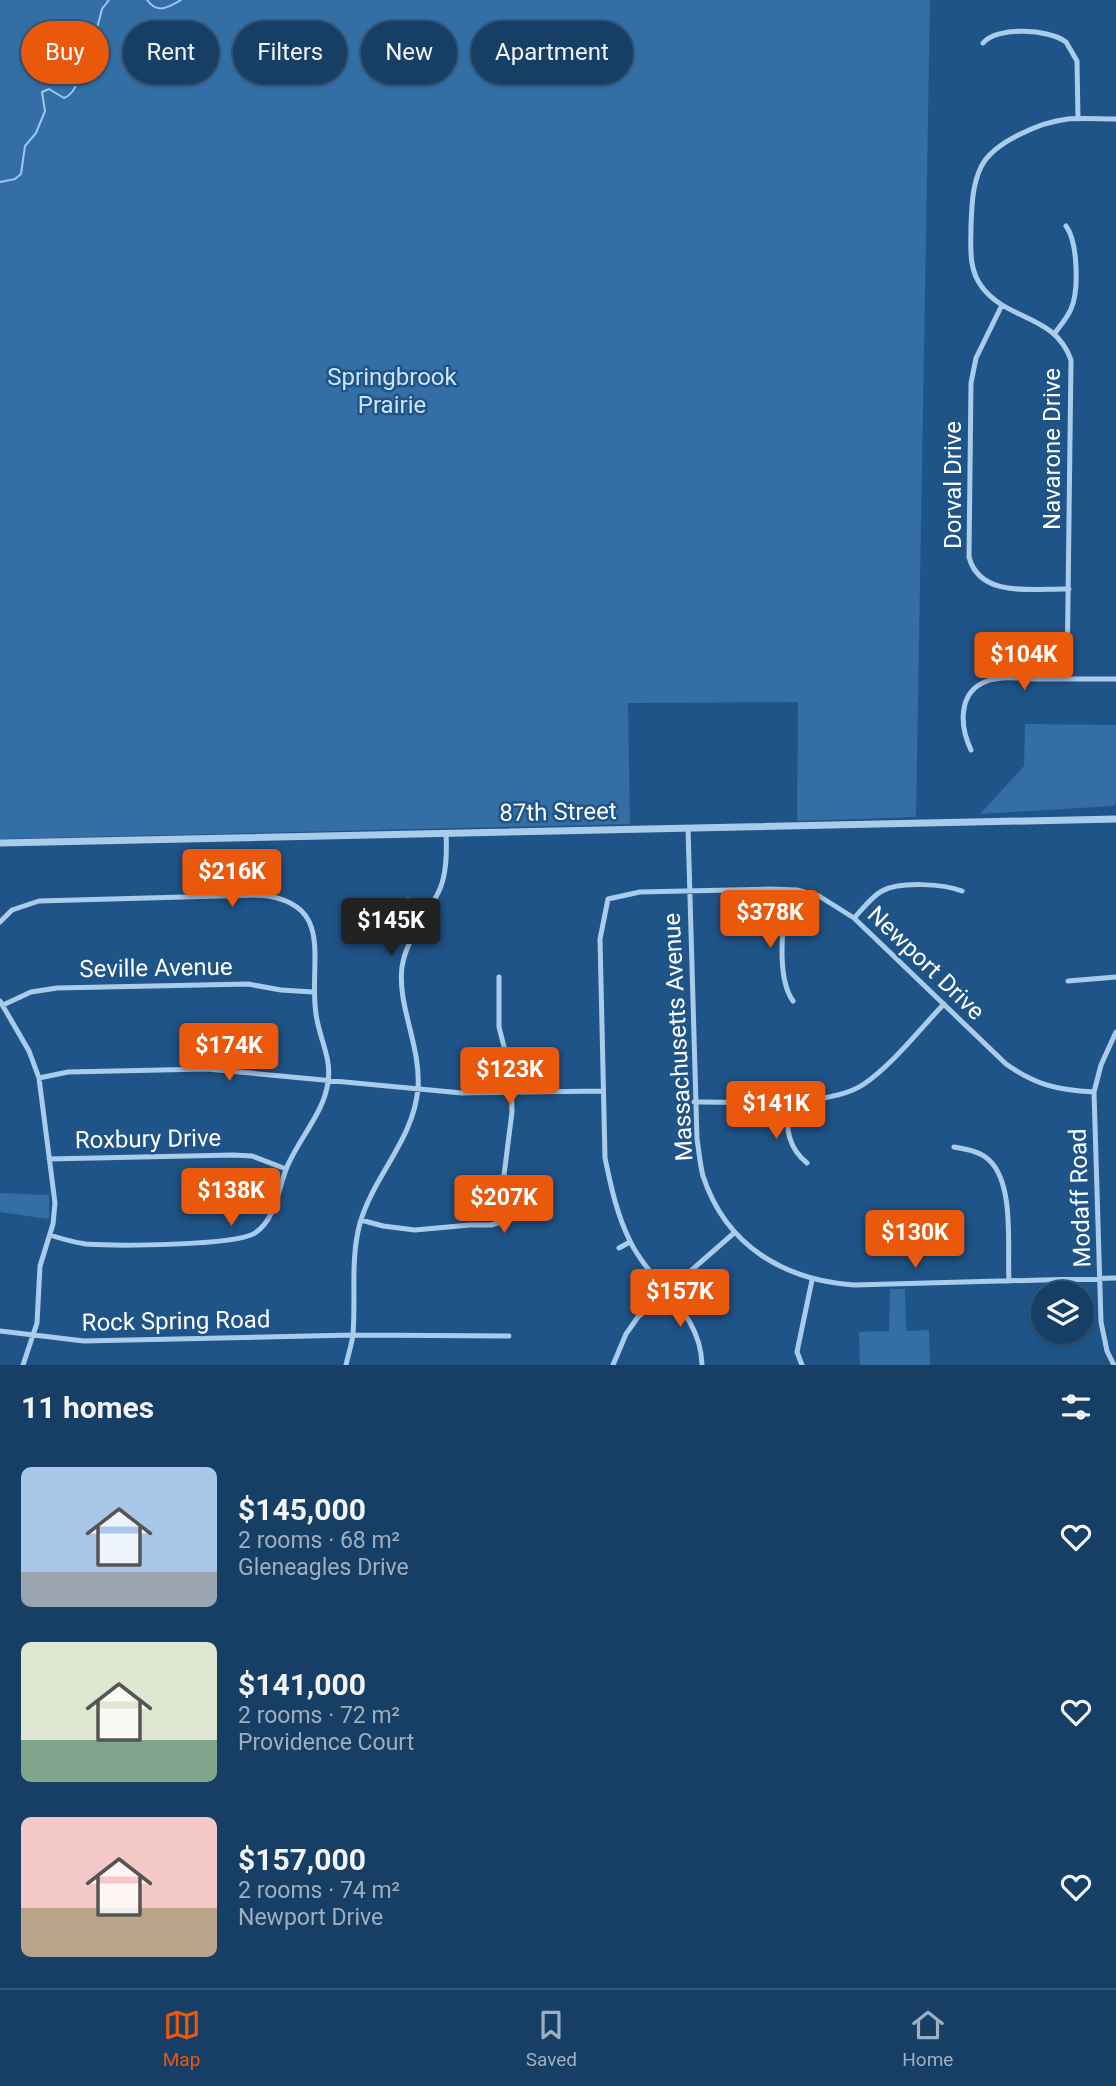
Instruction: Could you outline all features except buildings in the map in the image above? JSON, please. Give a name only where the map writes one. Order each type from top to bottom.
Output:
[{"type":"street","points":[[983,43],[1002,33],[1045,33],[1066,42],[1077,61],[1078,119]]},
{"type":"street","name":"Navarone Drive","points":[[1067,679],[1072,369],[1068,352],[1055,333],[1002,305],[980,285],[971,261],[972,202],[977,176],[989,156],[1009,140],[1050,123],[1078,119],[1116,119]]},
{"type":"street","points":[[1055,333],[1070,312],[1073,300],[1074,245],[1066,226]]},
{"type":"street","name":"Dorval Drive","points":[[1002,305],[976,358],[971,383],[969,557],[976,574],[990,584],[1069,589]]},
{"type":"street","points":[[971,750],[963,730],[963,712],[968,698],[980,684],[1002,678],[1116,679]]},
{"type":"street","name":"87th Street","points":[[0,843],[1116,819]]},
{"type":"street","name":"Massachusetts Avenue","points":[[688,828],[696,1139],[703,1175],[716,1205],[734,1233],[771,1262],[812,1280],[854,1285],[1116,1278]]},
{"type":"street","points":[[346,1365],[353,1335],[354,1264],[361,1220],[381,1175],[405,1136],[418,1089],[417,1056],[404,1002],[402,967],[414,935],[440,889],[445,868],[446,834]]},
{"type":"street","points":[[854,918],[874,897],[890,888],[938,885],[962,891]]},
{"type":"street","points":[[786,890],[783,968],[787,989],[793,1001]]},
{"type":"street","name":"Newport Drive","points":[[702,1365],[702,1353],[695,1329],[652,1276],[630,1242],[612,1190],[605,1158],[600,939],[608,900],[640,892],[690,891],[786,890],[819,896],[854,918],[1006,1064],[1027,1079],[1059,1089],[1094,1092]]},
{"type":"street","points":[[0,922],[12,910],[38,901],[246,895],[279,897],[302,909],[310,923],[315,946],[313,992],[316,1018],[329,1067],[329,1080],[324,1101],[299,1141],[269,1217],[258,1231],[242,1239],[219,1242],[95,1244],[72,1242],[50,1235]]},
{"type":"street","points":[[408,900],[428,911]]},
{"type":"street","points":[[361,1220],[415,1230],[501,1222],[504,1216],[503,1175],[512,1125],[511,1074],[499,1027],[499,977]]},
{"type":"street","points":[[1068,981],[1116,977]]},
{"type":"street","name":"Seville Avenue","points":[[1,1003],[31,992],[57,988],[248,984],[313,992]]},
{"type":"street","points":[[1,1003],[29,1051],[39,1078],[55,1203],[54,1224],[40,1266],[39,1311],[34,1336],[23,1365]]},
{"type":"street","points":[[694,1102],[813,1100],[839,1096],[862,1085],[881,1069],[944,1004]]},
{"type":"street","name":"Modaff Road","points":[[1114,1365],[1107,1351],[1101,1322],[1094,1092],[1101,1065],[1116,1032]]},
{"type":"street","points":[[39,1078],[68,1072],[207,1069],[461,1093],[603,1091]]},
{"type":"street","points":[[786,1101],[790,1142],[807,1163]]},
{"type":"street","points":[[954,1147],[989,1159],[998,1173],[1006,1193],[1009,1281]]},
{"type":"street","name":"Roxbury Drive","points":[[49,1159],[244,1155],[286,1169]]},
{"type":"street","points":[[613,1365],[632,1325],[734,1233]]},
{"type":"street","points":[[619,1248],[630,1242]]},
{"type":"street","points":[[802,1365],[797,1352],[812,1280]]},
{"type":"street","name":"Rock Spring Road","points":[[0,1331],[84,1341],[353,1335],[509,1336]]},
{"type":"green space","name":"Springbrook Prairie","points":[[0,0],[930,0],[916,817],[797,821],[798,702],[628,703],[630,824],[0,839]]},
{"type":"green space","points":[[1025,724],[1116,725],[1114,806],[980,814],[1024,766]]},
{"type":"green space","points":[[0,1193],[49,1195],[49,1219],[0,1212]]},
{"type":"green space","points":[[890,1289],[905,1289],[906,1331],[929,1330],[930,1365],[860,1365],[859,1332],[889,1331]]},
{"type":"waterway","points":[[0,182],[15,179],[21,174],[25,146],[36,133],[45,111],[42,92],[49,89],[64,98],[74,89],[78,77],[77,48],[96,32],[102,9],[109,0]]},
{"type":"waterway","points":[[147,0],[159,8],[181,0]]}]
